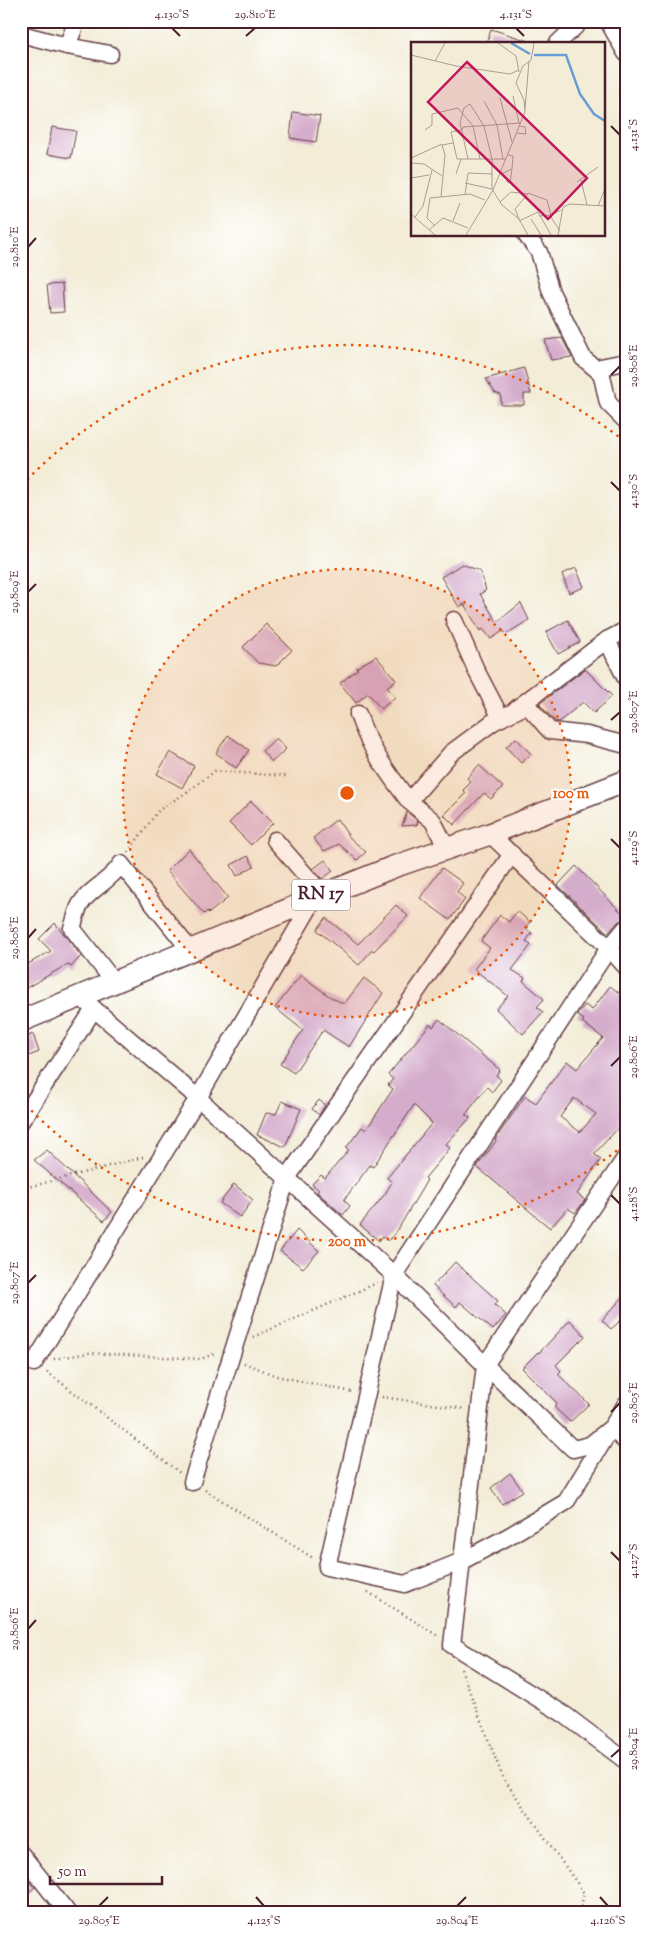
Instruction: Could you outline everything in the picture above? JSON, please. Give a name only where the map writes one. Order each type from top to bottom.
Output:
[{"type":"main road","name":"RN 17","points":[[21,1021],[87,1003],[114,982],[319,896],[393,867],[490,834],[626,781]]},
{"type":"street","points":[[67,46],[77,21]]},
{"type":"street","points":[[558,42],[581,21]]},
{"type":"street","points":[[608,21],[626,53]]},
{"type":"street","points":[[21,34],[67,46],[110,54]]},
{"type":"street","points":[[527,236],[539,252],[551,292],[583,358],[602,374]]},
{"type":"street","points":[[626,362],[600,368],[608,403],[626,420]]},
{"type":"street","points":[[454,620],[477,672],[506,716]]},
{"type":"street","points":[[409,801],[450,753],[506,716],[607,640],[626,630]]},
{"type":"street","points":[[607,640],[626,678]]},
{"type":"street","points":[[506,716],[527,705],[550,731],[588,736],[626,745]]},
{"type":"street","points":[[358,714],[361,724],[386,770],[409,801],[433,820],[447,849]]},
{"type":"street","points":[[490,834],[609,948],[626,967]]},
{"type":"street","points":[[34,1363],[198,1098],[319,896],[275,840]]},
{"type":"street","points":[[192,1482],[287,1178],[512,854]]},
{"type":"street","points":[[114,982],[72,928],[80,905],[98,887],[115,874],[121,864],[191,950]]},
{"type":"street","points":[[626,928],[609,948],[394,1275],[328,1567],[405,1584],[462,1561],[509,1536],[566,1502],[626,1404]]},
{"type":"street","points":[[21,1121],[87,1003],[198,1098],[394,1275],[573,1449],[590,1445],[611,1428]]},
{"type":"street","points":[[626,1157],[485,1365],[452,1645],[565,1715],[626,1760]]},
{"type":"street","points":[[611,1428],[626,1442]]},
{"type":"street","points":[[21,1854],[67,1912]]},
{"type":"path","points":[[121,864],[159,810],[188,792],[215,771],[286,776]]},
{"type":"path","points":[[21,1189],[165,1152]]},
{"type":"path","points":[[34,1363],[89,1353],[201,1359],[394,1275]]},
{"type":"path","points":[[34,1363],[192,1482],[328,1567]]},
{"type":"path","points":[[361,1588],[452,1645],[503,1778],[584,1893],[580,1912]]},
{"type":"building","points":[[491,29],[529,41],[529,42],[488,42]]},
{"type":"building","points":[[293,112],[320,116],[316,142],[290,138]]},
{"type":"building","points":[[52,127],[76,131],[71,158],[47,154]]},
{"type":"building","points":[[62,284],[64,312],[50,313],[47,285]]},
{"type":"building","points":[[562,338],[572,357],[551,360],[545,340]]},
{"type":"building","points":[[524,368],[531,394],[524,394],[524,405],[501,405],[501,395],[495,393],[486,379]]},
{"type":"building","points":[[462,564],[480,571],[486,590],[480,594],[497,622],[521,603],[529,620],[506,634],[502,629],[503,631],[491,639],[483,629],[480,631],[464,604],[459,607],[441,577]]},
{"type":"building","points":[[576,568],[584,587],[569,593],[562,574]]},
{"type":"building","points":[[568,620],[580,642],[558,654],[546,632]]},
{"type":"building","points":[[266,624],[292,650],[276,666],[258,663],[243,647]]},
{"type":"building","points":[[376,656],[396,680],[387,687],[395,697],[381,709],[368,693],[356,703],[340,683],[358,669],[356,668]]},
{"type":"building","points":[[585,669],[612,696],[594,713],[583,702],[559,722],[555,721],[539,704]]},
{"type":"building","points":[[228,735],[249,750],[236,768],[216,753]]},
{"type":"building","points":[[276,738],[286,749],[272,762],[262,751]]},
{"type":"building","points":[[516,738],[531,754],[521,763],[506,747]]},
{"type":"building","points":[[170,752],[194,766],[182,788],[157,774]]},
{"type":"building","points":[[479,765],[503,787],[491,799],[484,793],[454,825],[444,815],[466,793],[463,790],[471,782],[467,778]]},
{"type":"building","points":[[251,801],[273,823],[251,845],[229,823]]},
{"type":"building","points":[[407,812],[418,821],[417,825],[402,826]]},
{"type":"building","points":[[337,819],[350,838],[366,852],[357,860],[339,844],[324,851],[313,838]]},
{"type":"building","points":[[189,849],[228,898],[209,913],[207,911],[204,914],[167,871]]},
{"type":"building","points":[[248,856],[254,866],[237,876],[231,865]]},
{"type":"building","points":[[325,860],[333,871],[322,879],[313,869]]},
{"type":"building","points":[[576,866],[626,917],[618,922],[608,933],[558,885]]},
{"type":"building","points":[[442,868],[463,883],[457,892],[465,899],[450,920],[420,898]]},
{"type":"building","points":[[396,905],[408,916],[359,965],[317,930],[326,918],[358,944]]},
{"type":"building","points":[[517,911],[530,922],[525,928],[532,933],[526,941],[531,945],[512,970],[525,978],[523,981],[544,999],[537,1007],[543,1012],[523,1034],[496,1009],[508,996],[474,969],[490,948],[481,941],[500,915],[509,922]]},
{"type":"building","points":[[55,923],[81,956],[71,967],[68,964],[21,991],[21,968],[51,951],[39,939]]},
{"type":"building","points":[[301,975],[329,996],[344,1004],[364,978],[383,993],[349,1047],[323,1030],[294,1073],[280,1064],[303,1030],[275,1008]]},
{"type":"building","points":[[610,986],[626,998],[626,1112],[619,1119],[623,1123],[594,1154],[601,1159],[577,1194],[585,1200],[575,1213],[568,1208],[550,1228],[477,1167],[525,1096],[536,1103],[567,1061],[577,1069],[603,1038],[582,1022],[584,1020],[577,1015],[585,1005],[592,1010]],"holes":[[[574,1098],[596,1114],[580,1132],[560,1117]]]},
{"type":"building","points":[[439,1019],[500,1070],[496,1075],[501,1080],[492,1092],[487,1087],[466,1114],[470,1118],[446,1144],[450,1148],[425,1178],[427,1180],[397,1231],[388,1241],[383,1236],[379,1241],[360,1225],[385,1194],[392,1182],[387,1178],[432,1123],[414,1105],[373,1167],[370,1165],[344,1200],[350,1206],[343,1215],[317,1192],[319,1190],[312,1184],[321,1175],[325,1178],[349,1150],[346,1148],[362,1127],[366,1130],[393,1089],[388,1085],[393,1079],[388,1075],[430,1024],[433,1027]]},
{"type":"building","points":[[33,1034],[39,1052],[21,1059],[21,1039]]},
{"type":"building","points":[[319,1100],[325,1105],[319,1115],[312,1109]]},
{"type":"building","points":[[282,1101],[301,1109],[285,1147],[257,1135],[266,1113],[276,1114]]},
{"type":"building","points":[[47,1150],[112,1212],[104,1221],[34,1160]]},
{"type":"building","points":[[234,1184],[253,1200],[240,1217],[220,1203]]},
{"type":"building","points":[[297,1230],[319,1251],[303,1268],[280,1251]]},
{"type":"building","points":[[455,1262],[498,1301],[495,1305],[506,1315],[493,1330],[460,1302],[456,1307],[433,1286]]},
{"type":"building","points":[[626,1294],[626,1316],[611,1329],[602,1320]]},
{"type":"building","points":[[570,1320],[585,1336],[556,1365],[561,1371],[558,1374],[589,1404],[570,1422],[554,1407],[557,1403],[522,1368]]},
{"type":"building","points":[[510,1473],[523,1491],[502,1504],[491,1488]]},
{"type":"building","points":[[21,1871],[35,1887],[21,1899]]}]
